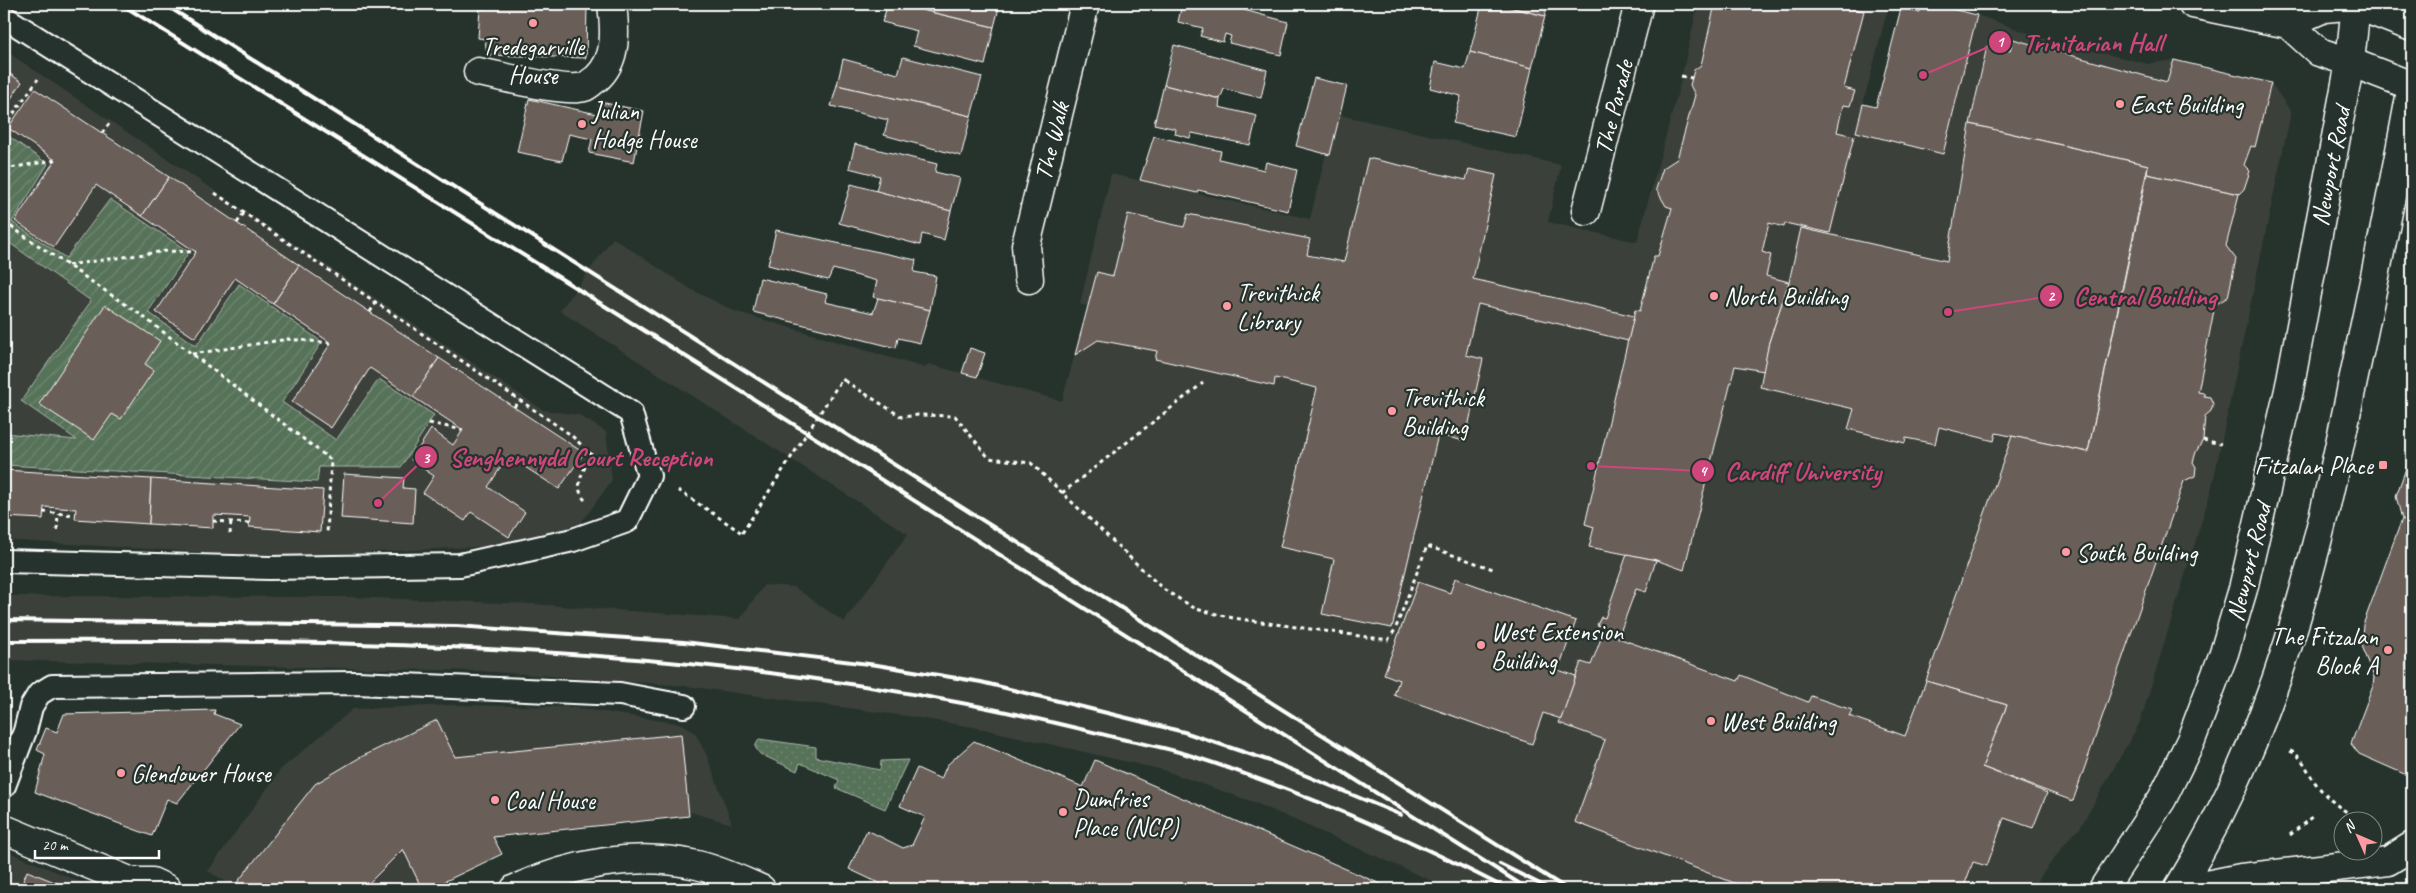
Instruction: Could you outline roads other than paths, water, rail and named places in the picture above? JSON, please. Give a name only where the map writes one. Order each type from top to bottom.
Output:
[{"type":"main road","points":[[478,72],[569,89],[585,87],[601,74],[613,52],[614,27],[612,4]]},
{"type":"main road","name":"The Walk","points":[[1029,279],[1026,245],[1085,4]]},
{"type":"main road","name":"The Parade","points":[[1586,211],[1639,4]]},
{"type":"main road","points":[[2178,889],[2214,828],[2242,772],[2267,710],[2298,620],[2337,460],[2412,86],[2320,52],[2288,24],[2193,4]]},
{"type":"main road","points":[[2288,24],[2324,8],[2356,4],[2412,26]]},
{"type":"main road","name":"Newport Road","points":[[2104,889],[2162,799],[2191,740],[2224,653],[2256,534],[2288,390],[2350,62],[2356,4]]},
{"type":"main road","points":[[4,829],[132,882],[152,882],[167,889]]},
{"type":"main road","points":[[2186,889],[2241,878],[2388,861],[2412,846]]},
{"type":"main road","points":[[515,889],[545,875],[588,864],[624,860],[670,861],[696,865],[722,872],[761,889]]},
{"type":"lane","points":[[4,17],[631,413],[650,476],[627,521],[573,540],[460,565],[269,568],[4,561]]},
{"type":"lane","points":[[4,786],[25,731],[31,707],[39,694],[52,686],[357,683],[620,694],[684,706]]},
{"type":"lane","points":[[4,738],[25,731]]},
{"type":"railway","points":[[121,4],[741,391],[1528,889]]},
{"type":"railway","points":[[164,4],[1567,889]]},
{"type":"railway","points":[[4,620],[457,626],[684,642],[877,665],[981,682],[1184,732],[1273,762],[1401,815]]},
{"type":"railway","points":[[4,641],[366,644],[487,649],[608,657],[728,668],[848,683],[1007,712],[1186,754],[1309,798],[1429,850],[1507,889]]},
{"type":"railway","points":[[1500,864],[1550,889]]},
{"type":"place","name":"Tredegarville House","points":[[533,23]]},
{"type":"place","name":"Trinitarian Hall","points":[[1923,75]]},
{"type":"place","name":"East Building","points":[[2120,104]]},
{"type":"place","name":"Julian Hodge House","points":[[582,124]]},
{"type":"place","name":"North Building","points":[[1714,296]]},
{"type":"place","name":"Trevithick Library","points":[[1227,306]]},
{"type":"place","name":"Central Building","points":[[1948,312]]},
{"type":"place","name":"Trevithick Building","points":[[1392,411]]},
{"type":"place","name":"Fitzalan Place","points":[[2383,465]]},
{"type":"place","name":"Cardiff University","points":[[1591,466]]},
{"type":"place","name":"Senghennydd Court Reception","points":[[378,503]]},
{"type":"place","name":"South Building","points":[[2066,552]]},
{"type":"place","name":"West Extension Building","points":[[1481,645]]},
{"type":"place","name":"The Fitzalan Block A","points":[[2388,650]]},
{"type":"place","name":"West Building","points":[[1711,721]]},
{"type":"place","name":"Glendower House","points":[[121,773]]},
{"type":"place","name":"Coal House","points":[[495,800]]},
{"type":"place","name":"Dumfries Place (NCP)","points":[[1063,812]]}]
